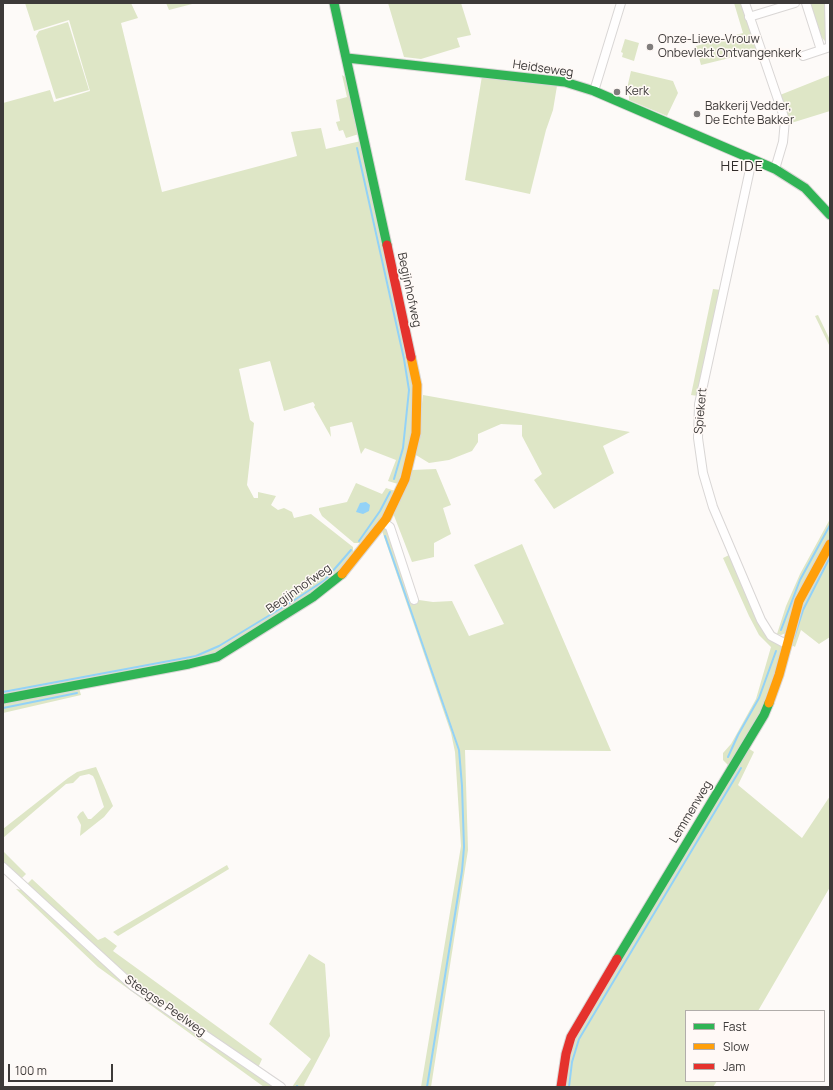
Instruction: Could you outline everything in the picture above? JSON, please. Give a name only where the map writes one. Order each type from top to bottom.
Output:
[{"type":"street","points":[[334,3],[347,58]]},
{"type":"street","points":[[594,91],[620,3]]},
{"type":"street","points":[[744,3],[785,120],[783,142],[775,169]]},
{"type":"street","points":[[749,17],[795,3]]},
{"type":"street","points":[[806,3],[821,50]]},
{"type":"street","points":[[802,56],[830,47],[829,3]]},
{"type":"street","name":"Heidseweg","points":[[347,58],[565,82],[594,91],[775,169],[805,188],[830,215]]},
{"type":"street","name":"Begijnhofweg","points":[[3,699],[189,664],[217,656],[313,597],[342,574],[383,522],[405,479],[407,472],[416,434],[417,385],[347,58]]},
{"type":"street","name":"Spiekert","points":[[752,160],[699,404],[698,438],[703,473],[713,507],[758,613],[766,630],[771,636],[786,644]]},
{"type":"street","points":[[383,522],[390,527],[414,600]]},
{"type":"street","name":"Lemmenweg","points":[[561,1087],[566,1054],[571,1037],[764,714],[779,675],[786,644],[799,601],[830,544]]},
{"type":"street","name":"Steegse Peelweg","points":[[3,868],[133,986],[281,1087]]},
{"type":"green space","points":[[25,3],[131,3],[138,18],[121,23],[162,192],[297,156],[291,132],[321,128],[326,149],[361,141],[414,393],[413,430],[398,484],[388,481],[396,460],[365,448],[361,454],[352,422],[330,427],[331,437],[314,407],[315,405],[313,402],[284,411],[270,361],[239,369],[250,420],[254,423],[247,485],[254,498],[258,498],[258,492],[276,496],[271,505],[278,510],[284,508],[292,512],[294,518],[311,514],[353,547],[353,556],[318,591],[208,657],[3,697],[3,103],[50,90],[54,102],[90,91],[69,20],[34,31]]},
{"type":"green space","points":[[166,3],[196,3],[169,10]]},
{"type":"green space","points":[[388,3],[461,3],[471,35],[457,38],[460,47],[421,59],[404,57]]},
{"type":"green space","points":[[734,3],[742,3],[758,51],[701,65],[696,46],[743,33]]},
{"type":"green space","points":[[812,3],[826,3],[825,41],[821,37],[810,7]]},
{"type":"green space","points":[[68,22],[89,90],[56,99],[36,36],[39,31]]},
{"type":"green space","points":[[625,39],[639,43],[634,61],[622,57],[623,53],[621,52]]},
{"type":"green space","points":[[631,71],[673,81],[678,93],[667,116],[629,100],[629,95],[626,93]]},
{"type":"green space","points":[[342,75],[348,79],[359,134],[346,138],[343,130],[339,131],[336,122],[340,121],[336,100],[347,97]]},
{"type":"green space","points":[[830,75],[830,111],[788,124],[780,95]]},
{"type":"green space","points":[[482,76],[557,86],[553,110],[546,130],[530,194],[465,180]]},
{"type":"green space","points":[[713,289],[721,290],[698,396],[691,395]]},
{"type":"green space","points":[[818,315],[830,340],[830,347],[815,316]]},
{"type":"green space","points":[[423,395],[630,432],[603,446],[614,473],[554,509],[534,480],[542,474],[522,436],[522,425],[501,424],[478,434],[478,442],[472,451],[449,460],[429,463],[416,455]]},
{"type":"green space","points":[[436,469],[451,505],[443,508],[451,534],[434,543],[434,557],[412,562],[393,513],[411,470]]},
{"type":"green space","points":[[356,483],[382,494],[386,488],[395,491],[381,519],[360,543],[354,543],[322,516],[319,510],[319,508],[347,502]]},
{"type":"green space","points":[[830,519],[830,538],[810,575],[786,633],[781,635],[777,634],[786,606],[800,574]]},
{"type":"green space","points":[[385,527],[390,529],[412,599],[433,602],[452,601],[469,636],[504,624],[474,565],[522,544],[611,751],[465,750],[468,850],[431,1087],[421,1087],[461,846],[455,752],[451,733],[381,528]]},
{"type":"green space","points":[[830,552],[830,637],[819,644],[801,630],[795,647],[788,643],[801,608]]},
{"type":"green space","points":[[729,555],[756,615],[781,647],[782,652],[760,713],[729,766],[723,760],[723,753],[731,744],[756,699],[771,647],[759,635],[749,616],[723,558]]},
{"type":"green space","points":[[79,688],[81,695],[3,713],[3,704]]},
{"type":"green space","points":[[748,748],[754,752],[738,785],[802,838],[830,796],[830,887],[759,1010],[685,1010],[685,1082],[716,1082],[713,1087],[562,1087],[577,1032]]},
{"type":"green space","points":[[96,767],[113,806],[104,817],[80,836],[81,825],[77,817],[80,813],[83,811],[88,819],[91,819],[104,807],[95,780],[93,776],[89,774],[80,776],[73,783],[66,784],[3,838],[3,829],[68,778],[77,772]]},
{"type":"green space","points":[[3,851],[26,874],[22,878],[18,878],[3,864]]},
{"type":"green space","points":[[227,865],[229,869],[118,936],[113,932]]},
{"type":"green space","points":[[32,879],[98,940],[105,937],[117,946],[113,951],[262,1059],[258,1068],[117,970],[26,885]]},
{"type":"green space","points":[[16,889],[23,890],[92,955],[175,1017],[268,1080],[274,1087],[264,1087],[98,967]]},
{"type":"green space","points":[[309,954],[325,964],[330,1036],[304,1085],[306,1087],[292,1087],[311,1059],[269,1024]]},
{"type":"water","points":[[366,502],[370,505],[369,511],[363,514],[356,512],[360,503]]},
{"type":"waterway","points":[[357,148],[404,359],[409,390],[403,448],[394,479]]},
{"type":"waterway","points":[[359,541],[380,511],[390,492]]},
{"type":"waterway","points":[[781,630],[800,580],[830,525]]},
{"type":"waterway","points":[[385,536],[459,750],[462,786],[464,847],[462,871],[427,1087]]},
{"type":"waterway","points":[[3,692],[196,656],[219,646],[325,580],[351,550]]},
{"type":"waterway","points":[[794,638],[803,610],[830,557]]},
{"type":"waterway","points":[[728,757],[738,735],[759,698],[776,651]]},
{"type":"waterway","points":[[3,708],[77,693]]},
{"type":"waterway","points":[[569,1087],[572,1062],[579,1039],[741,768]]},
{"type":"traffic: fast","points":[[334,3],[387,245]]},
{"type":"traffic: fast","points":[[347,58],[565,82],[594,91],[775,169],[805,188],[830,215]]},
{"type":"traffic: fast","points":[[3,699],[189,664],[217,657],[313,597],[342,574]]},
{"type":"traffic: fast","points":[[617,959],[764,715],[769,703]]},
{"type":"traffic: slow","points":[[342,574],[386,519],[405,479],[416,433],[417,385],[411,357]]},
{"type":"traffic: slow","points":[[769,703],[779,675],[799,601],[830,544]]},
{"type":"traffic: jam","points":[[387,245],[411,357]]},
{"type":"traffic: jam","points":[[561,1087],[566,1054],[571,1037],[617,959]]},
{"type":"place","name":"Onze-Lieve-Vrouw Onbevlekt Ontvangenkerk","points":[[650,47]]},
{"type":"place","name":"Kerk","points":[[617,92]]},
{"type":"place","name":"Bakkerij Vedder, De Echte Bakker","points":[[697,114]]},
{"type":"district","name":"HEIDE","points":[[742,167]]}]
